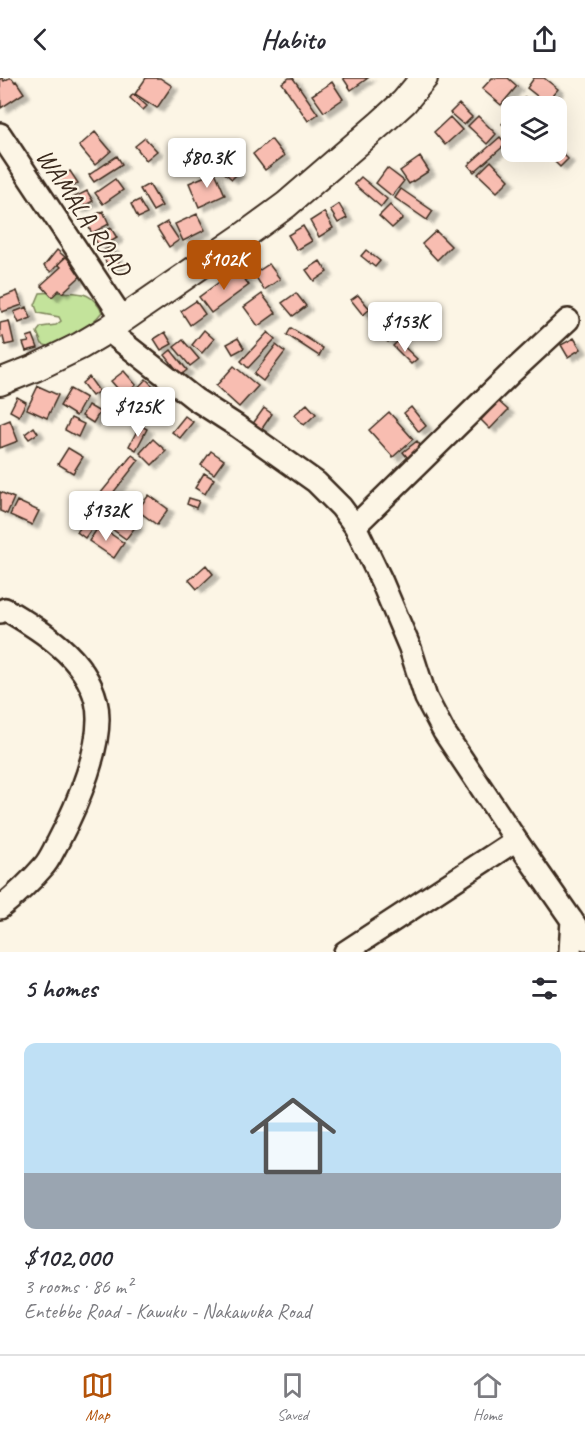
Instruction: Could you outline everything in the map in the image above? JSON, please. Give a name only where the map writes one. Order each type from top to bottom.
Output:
[{"type":"main road","points":[[0,382],[71,351],[115,324],[245,235],[286,205],[404,102],[424,78]]},
{"type":"street","name":"WAMALA ROAD","points":[[0,134],[115,324],[195,399],[316,482],[341,507],[355,526],[382,582],[410,648],[426,698],[440,724],[516,840],[585,939]]},
{"type":"street","points":[[355,526],[568,320]]},
{"type":"street","points":[[0,612],[4,609],[39,630],[66,652],[77,664],[96,699],[99,719],[88,771],[64,830],[45,866],[0,908]]},
{"type":"street","points":[[345,952],[516,840]]},
{"type":"street","points":[[570,952],[572,920]]},
{"type":"green space","points":[[56,292],[88,296],[102,312],[85,328],[50,347],[42,344],[37,332],[41,327],[56,325],[61,321],[59,317],[38,313],[35,305],[40,293]]},
{"type":"building","points":[[12,78],[24,93],[1,108],[0,79],[4,81]]},
{"type":"building","points":[[146,78],[160,78],[172,86],[157,108],[135,94]]},
{"type":"building","points":[[293,78],[318,114],[308,121],[282,83]]},
{"type":"building","points":[[343,78],[368,78],[351,90]]},
{"type":"building","points":[[492,78],[508,78],[517,86],[509,96],[501,96],[501,105],[482,89]]},
{"type":"building","points":[[534,78],[544,78],[558,89],[552,96],[537,96],[527,88]]},
{"type":"building","points":[[332,82],[343,99],[324,112],[312,95]]},
{"type":"building","points":[[133,94],[147,106],[143,110],[130,98]]},
{"type":"building","points":[[459,104],[472,117],[464,125],[450,113]]},
{"type":"building","points":[[478,116],[496,134],[487,144],[468,126]]},
{"type":"building","points":[[450,117],[462,130],[445,145],[434,132]]},
{"type":"building","points":[[95,132],[111,151],[95,165],[79,146]]},
{"type":"building","points":[[145,138],[157,151],[146,160],[135,146]]},
{"type":"building","points":[[501,138],[501,148],[474,172],[468,165]]},
{"type":"building","points":[[271,139],[284,156],[265,170],[253,154]]},
{"type":"building","points":[[117,156],[122,164],[94,182],[89,175]]},
{"type":"building","points":[[420,157],[429,171],[409,184],[400,171]]},
{"type":"building","points":[[491,161],[509,180],[497,192],[478,174]]},
{"type":"building","points":[[555,162],[565,162],[560,167]]},
{"type":"building","points":[[226,163],[238,173],[232,179],[221,170]]},
{"type":"building","points":[[387,168],[404,181],[392,196],[376,183]]},
{"type":"building","points":[[70,171],[78,183],[66,192],[57,180]]},
{"type":"building","points":[[215,172],[225,195],[199,207],[189,183]]},
{"type":"building","points":[[361,177],[387,199],[381,207],[354,184]]},
{"type":"building","points":[[115,179],[123,190],[103,204],[95,193]]},
{"type":"building","points":[[149,184],[162,206],[153,211],[140,189]]},
{"type":"building","points":[[401,189],[433,211],[427,220],[395,198]]},
{"type":"building","points":[[87,191],[93,201],[78,209],[73,198]]},
{"type":"building","points":[[139,200],[147,214],[138,218],[131,204]]},
{"type":"building","points":[[339,204],[347,218],[338,223],[330,210]]},
{"type":"building","points":[[390,205],[403,218],[392,228],[379,216]]},
{"type":"building","points":[[103,211],[109,224],[92,233],[85,220]]},
{"type":"building","points":[[324,212],[333,228],[319,237],[310,221]]},
{"type":"building","points":[[197,214],[205,230],[183,241],[175,224]]},
{"type":"building","points":[[167,222],[179,240],[169,247],[157,228]]},
{"type":"building","points":[[303,226],[312,241],[297,250],[288,235]]},
{"type":"building","points":[[111,228],[117,238],[100,248],[94,237]]},
{"type":"building","points":[[436,231],[451,246],[437,260],[422,244]]},
{"type":"building","points":[[111,247],[120,265],[110,270],[101,252]]},
{"type":"building","points":[[57,250],[65,257],[51,272],[44,266]]},
{"type":"building","points":[[366,250],[380,261],[375,267],[361,256]]},
{"type":"building","points":[[66,257],[83,274],[62,293],[59,290],[52,297],[41,285],[61,267],[58,264]]},
{"type":"building","points":[[320,261],[327,272],[314,281],[306,270]]},
{"type":"building","points":[[269,264],[280,279],[264,290],[254,274]]},
{"type":"building","points":[[237,269],[249,285],[211,313],[199,297]]},
{"type":"building","points":[[17,291],[22,305],[2,312],[0,298]]},
{"type":"building","points":[[296,293],[306,306],[293,316],[282,303]]},
{"type":"building","points":[[262,294],[276,313],[258,326],[244,307]]},
{"type":"building","points":[[358,295],[370,309],[363,315],[351,300]]},
{"type":"building","points":[[196,301],[205,314],[190,325],[181,311]]},
{"type":"building","points":[[27,307],[31,318],[19,323],[14,312]]},
{"type":"building","points":[[380,317],[397,332],[388,342],[372,327]]},
{"type":"building","points":[[9,321],[14,343],[5,345],[3,337],[0,338],[0,323]]},
{"type":"building","points":[[291,328],[323,348],[319,356],[287,335]]},
{"type":"building","points":[[204,330],[214,339],[202,353],[192,345]]},
{"type":"building","points":[[165,332],[172,344],[161,350],[154,339]]},
{"type":"building","points":[[268,332],[275,339],[248,368],[241,361]]},
{"type":"building","points":[[33,335],[38,348],[26,351],[23,343],[29,342],[27,337]]},
{"type":"building","points":[[238,338],[244,348],[233,354],[227,344]]},
{"type":"building","points":[[574,338],[581,349],[568,357],[561,345]]},
{"type":"building","points":[[183,340],[199,359],[190,366],[174,347]]},
{"type":"building","points":[[398,341],[417,359],[411,364],[393,346]]},
{"type":"building","points":[[276,345],[285,352],[263,381],[254,374]]},
{"type":"building","points":[[171,350],[187,370],[181,375],[165,355]]},
{"type":"building","points":[[234,366],[258,386],[239,407],[216,386]]},
{"type":"building","points":[[124,371],[136,385],[124,396],[111,381]]},
{"type":"building","points":[[89,377],[99,391],[92,396],[82,383]]},
{"type":"building","points":[[146,379],[164,397],[150,411],[132,394]]},
{"type":"building","points":[[38,386],[58,395],[47,418],[27,409]]},
{"type":"building","points":[[70,389],[86,398],[76,416],[60,406]]},
{"type":"building","points":[[17,397],[26,402],[19,416],[10,411]]},
{"type":"building","points":[[498,401],[508,410],[490,429],[481,420]]},
{"type":"building","points":[[307,404],[316,414],[304,425],[294,415]]},
{"type":"building","points":[[88,405],[100,412],[93,423],[82,416]]},
{"type":"building","points":[[411,407],[426,426],[419,432],[404,413]]},
{"type":"building","points":[[264,408],[272,414],[261,430],[252,425]]},
{"type":"building","points":[[389,412],[413,439],[393,457],[369,430]]},
{"type":"building","points":[[185,416],[193,422],[180,438],[172,432]]},
{"type":"building","points":[[71,418],[84,424],[78,437],[65,430]]},
{"type":"building","points":[[10,420],[18,441],[0,448],[0,424]]},
{"type":"building","points":[[140,425],[147,429],[136,450],[129,446]]},
{"type":"building","points":[[34,427],[38,433],[29,439],[25,434]]},
{"type":"building","points":[[153,439],[166,451],[152,465],[140,453]]},
{"type":"building","points":[[417,441],[425,452],[411,462],[403,452]]},
{"type":"building","points":[[68,448],[83,457],[73,473],[58,464]]},
{"type":"building","points":[[211,451],[224,460],[214,474],[201,465]]},
{"type":"building","points":[[132,455],[139,460],[94,517],[86,511]]},
{"type":"building","points":[[204,473],[214,479],[205,494],[195,488]]},
{"type":"building","points":[[0,492],[14,498],[7,514],[0,511]]},
{"type":"building","points":[[149,495],[168,509],[157,525],[137,510]]},
{"type":"building","points":[[189,498],[199,501],[196,508],[187,504]]},
{"type":"building","points":[[17,501],[39,511],[32,525],[10,515]]},
{"type":"building","points":[[112,508],[119,513],[111,524],[104,519]]},
{"type":"building","points":[[122,516],[136,526],[126,539],[112,529]]},
{"type":"building","points":[[88,518],[95,524],[85,538],[77,532]]},
{"type":"building","points":[[99,526],[124,543],[114,558],[89,541]]},
{"type":"building","points":[[206,565],[213,574],[197,589],[189,580]]}]
